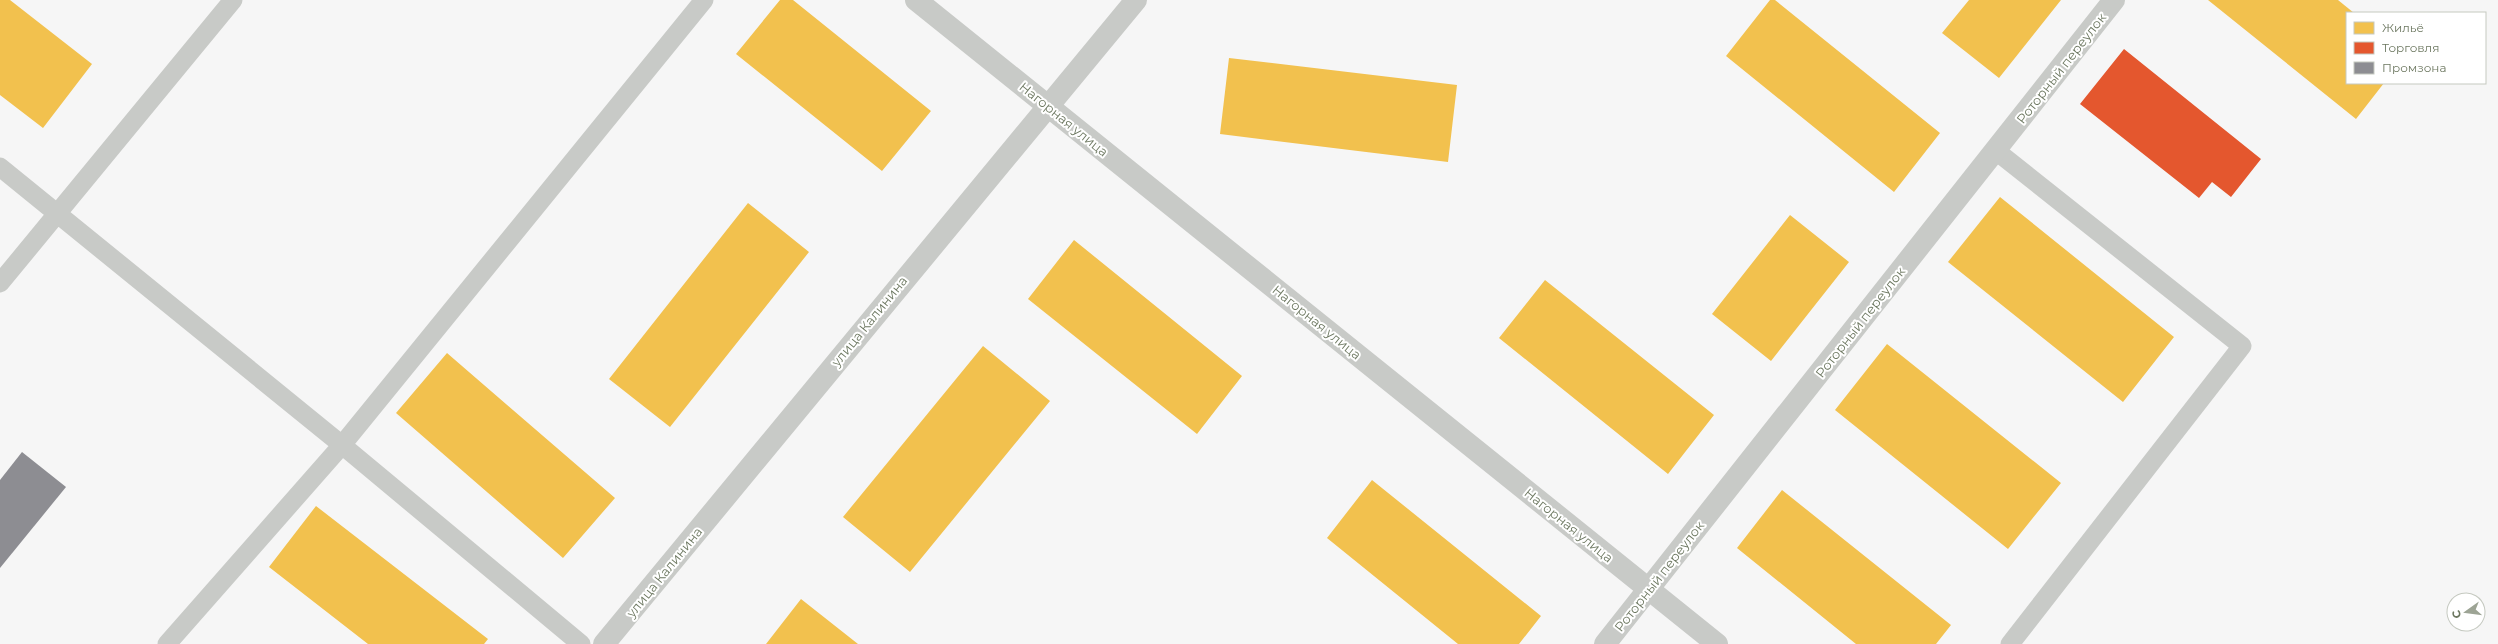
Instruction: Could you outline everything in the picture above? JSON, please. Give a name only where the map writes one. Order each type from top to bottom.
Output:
[{"type":"street","name":"Нагорная улица","points":[[916,0],[1717,644]]},
{"type":"street","name":"улица Калинина","points":[[604,644],[1047,105],[1136,0]]},
{"type":"street","name":"Роторный переулок","points":[[1605,644],[2114,0]]},
{"type":"lane","points":[[0,283],[233,0]]},
{"type":"lane","points":[[167,644],[342,445],[704,0]]},
{"type":"lane","points":[[1995,150],[2242,346],[2010,644]]},
{"type":"lane","points":[[0,167],[342,445],[581,644]]},
{"type":"building: Жильё","points":[[0,0],[10,0],[92,64],[43,128],[0,95]]},
{"type":"building: Жильё","points":[[780,0],[793,0],[931,111],[882,171],[736,54]]},
{"type":"building: Жильё","points":[[1770,0],[1775,0],[1940,133],[1894,192],[1726,56]]},
{"type":"building: Жильё","points":[[1969,0],[2061,0],[1999,78],[1942,33]]},
{"type":"building: Жильё","points":[[2208,0],[2338,0],[2353,12],[2346,12],[2346,84],[2383,84],[2356,119]]},
{"type":"building: Жильё","points":[[1229,58],[1457,85],[1448,162],[1220,134]]},
{"type":"building: Жильё","points":[[2000,197],[2174,337],[2123,402],[1948,262]]},
{"type":"building: Жильё","points":[[748,203],[809,252],[670,427],[609,379]]},
{"type":"building: Жильё","points":[[1790,215],[1849,262],[1771,361],[1712,314]]},
{"type":"building: Жильё","points":[[1074,240],[1242,376],[1197,434],[1028,299]]},
{"type":"building: Жильё","points":[[1545,280],[1714,415],[1668,474],[1499,338]]},
{"type":"building: Жильё","points":[[1887,344],[2061,483],[2008,549],[1835,410]]},
{"type":"building: Жильё","points":[[983,346],[1050,401],[910,572],[843,517]]},
{"type":"building: Жильё","points":[[447,353],[615,498],[563,558],[396,413]]},
{"type":"building: Жильё","points":[[1372,480],[1541,616],[1519,644],[1458,644],[1327,538]]},
{"type":"building: Жильё","points":[[1782,490],[1951,625],[1936,644],[1856,644],[1737,548]]},
{"type":"building: Жильё","points":[[316,506],[488,639],[484,644],[368,644],[269,567]]},
{"type":"building: Жильё","points":[[801,599],[858,644],[766,644]]},
{"type":"building: Торговля","points":[[2124,49],[2261,159],[2231,197],[2212,182],[2199,198],[2080,104]]},
{"type":"building: Промзона","points":[[22,452],[66,487],[0,568],[0,480]]}]
